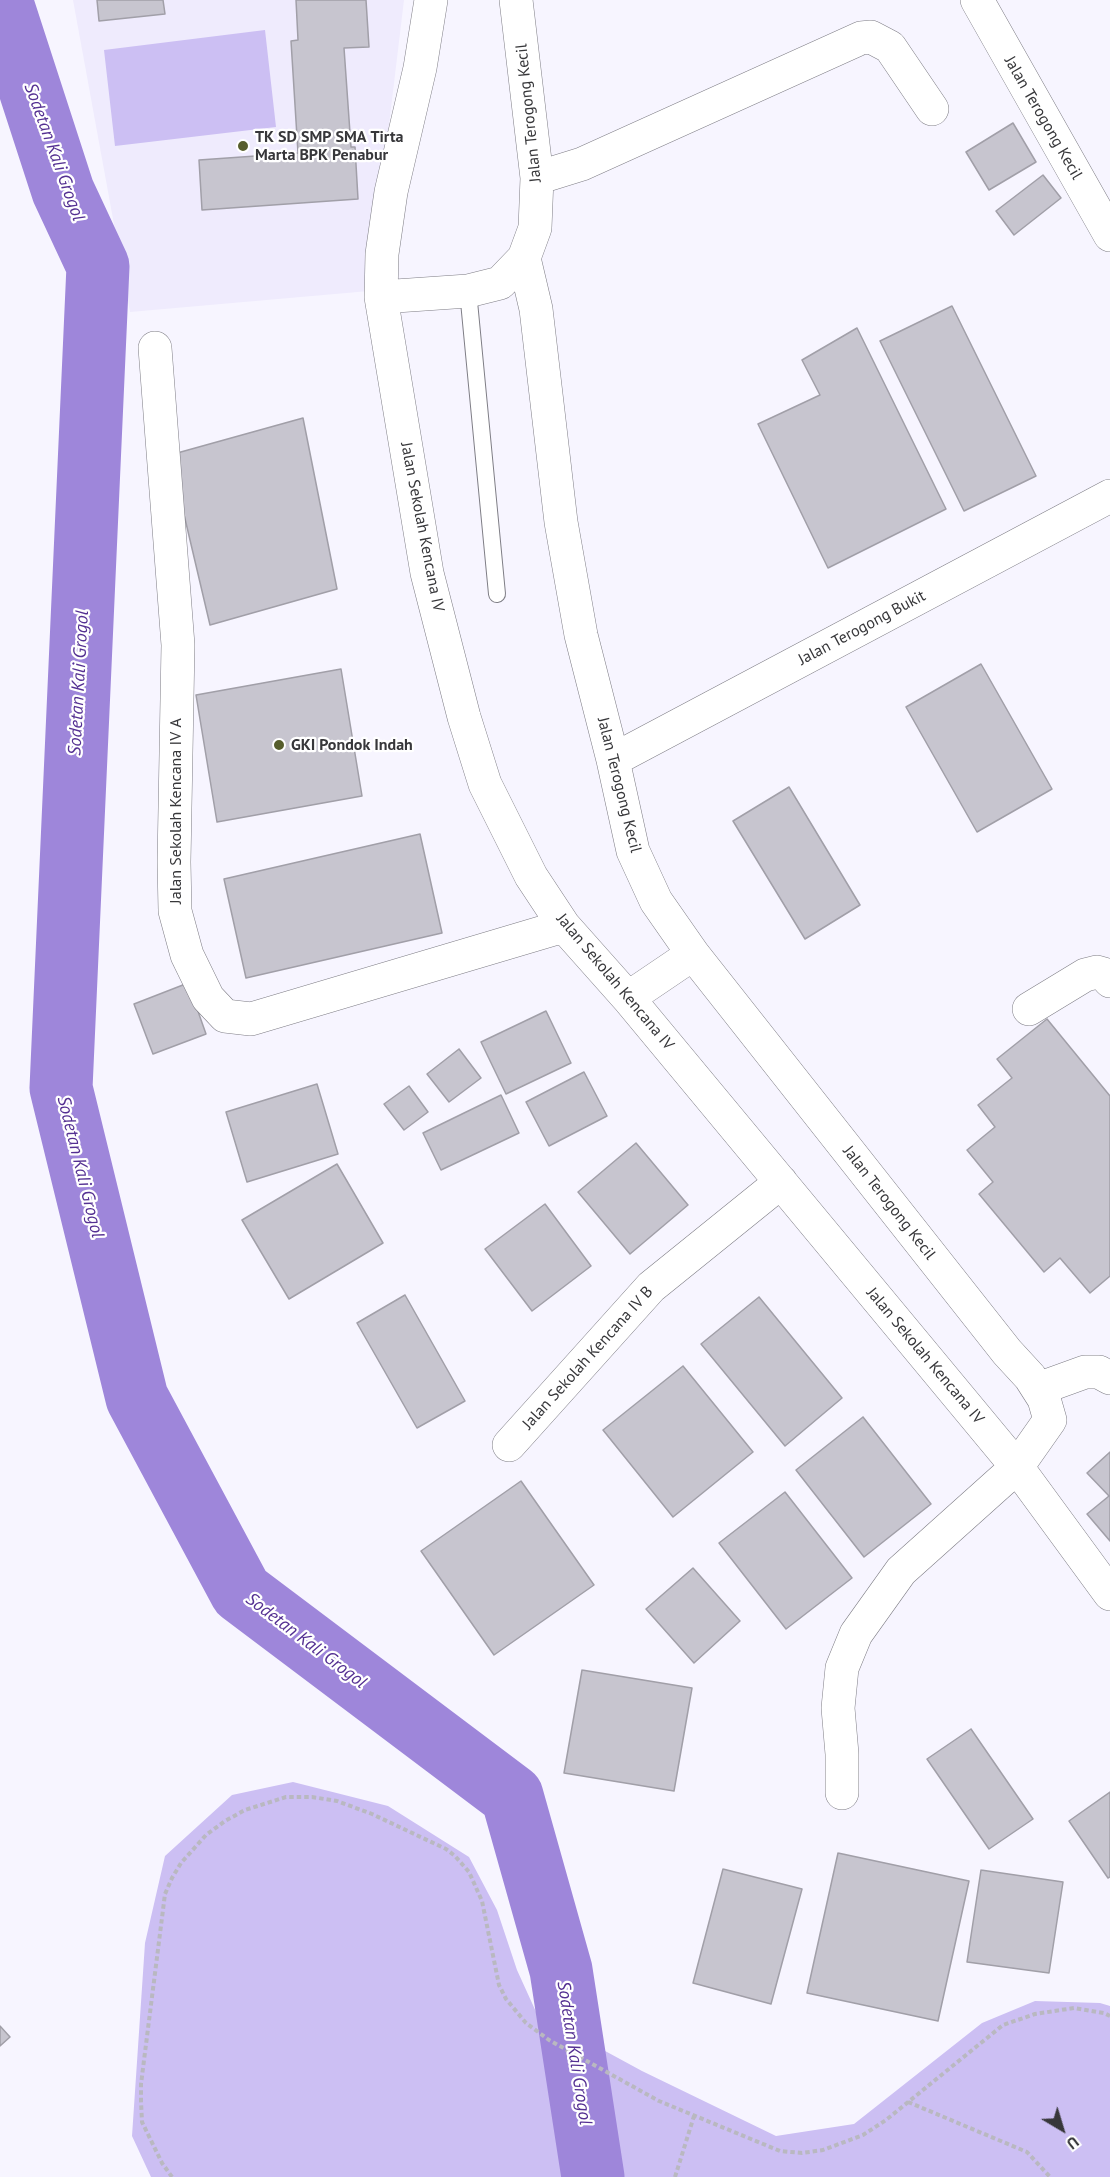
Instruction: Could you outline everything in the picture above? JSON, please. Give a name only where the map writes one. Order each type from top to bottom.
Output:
[{"type":"street","name":"Jalan Sekolah Kencana IV","points":[[431,0],[420,68],[391,192],[382,254],[381,297],[428,573],[464,717],[484,784],[508,835],[531,876],[564,926],[628,998],[1017,1467],[1110,1594]]},
{"type":"street","name":"Jalan Terogong Kecil","points":[[516,0],[537,178],[535,228],[524,258],[536,309],[561,522],[581,634],[633,851],[656,901],[693,954],[1038,1389],[1044,1399],[1050,1420],[1017,1467]]},
{"type":"street","name":"Jalan Terogong Kecil","points":[[976,0],[1110,235]]},
{"type":"street","points":[[537,178],[582,164],[861,38],[871,37],[890,47],[932,109]]},
{"type":"street","points":[[381,297],[468,291],[500,283],[524,258]]},
{"type":"street","name":"Jalan Sekolah Kencana IV A","points":[[155,348],[178,645],[175,911],[187,955],[208,998],[225,1016],[251,1019],[564,926]]},
{"type":"street","name":"Jalan Terogong Bukit","points":[[613,760],[1110,496]]},
{"type":"street","points":[[628,998],[693,954]]},
{"type":"street","points":[[1029,1009],[1085,975],[1098,972],[1104,974],[1110,981]]},
{"type":"street","name":"Jalan Sekolah Kencana IV B","points":[[509,1445],[651,1287],[781,1182]]},
{"type":"street","points":[[1038,1389],[1085,1372],[1100,1372],[1110,1378]]},
{"type":"street","points":[[842,1793],[842,1754],[838,1708],[842,1668],[856,1634],[901,1571],[1017,1467]]},
{"type":"lane","points":[[468,291],[497,594]]},
{"type":"path","points":[[172,2177],[142,2122],[141,2101],[141,2084],[165,1894],[181,1863],[206,1835],[225,1821],[267,1802],[295,1797],[337,1801],[372,1814],[455,1856],[469,1872],[482,1901],[499,1984],[506,1999],[526,2023],[549,2040],[659,2101],[780,2151],[802,2153],[823,2150],[863,2135],[1004,2025],[1035,2014],[1074,2008],[1110,2016]]},
{"type":"path","points":[[908,2102],[1027,2152],[1050,2177]]},
{"type":"path","points":[[675,2177],[694,2116]]},
{"type":"shaded area","name":"TK SD SMP SMA Tirta Marta BPK Penabur","points":[[73,0],[404,0],[369,291],[130,312]]},
{"type":"shaded area","points":[[265,30],[276,127],[115,146],[104,50]]},
{"type":"shaded area","points":[[293,1782],[388,1806],[469,1857],[497,1910],[517,1970],[537,2014],[642,2071],[776,2136],[854,2124],[982,2023],[1035,2001],[1100,2003],[1110,2006],[1110,2177],[151,2177],[132,2136],[145,1943],[165,1856],[232,1795]]},
{"type":"building","points":[[97,0],[163,0],[165,14],[99,21]]},
{"type":"building","points":[[296,0],[366,0],[369,47],[344,48],[351,147],[355,147],[358,199],[202,210],[199,160],[298,153],[291,41],[298,40]]},
{"type":"building","points":[[1013,123],[1036,162],[989,190],[966,152]]},
{"type":"building","points":[[1043,175],[1061,198],[1014,235],[996,211]]},
{"type":"building","points":[[952,306],[1036,476],[964,511],[880,341]]},
{"type":"building","points":[[857,328],[946,509],[828,568],[758,424],[820,395],[802,360]]},
{"type":"building","points":[[303,418],[337,589],[210,625],[170,455]]},
{"type":"building","points":[[981,664],[1052,789],[977,832],[906,707]]},
{"type":"building","name":"GKI Pondok Indah","points":[[341,669],[362,796],[217,822],[196,695]]},
{"type":"building","points":[[789,787],[860,905],[805,939],[733,821]]},
{"type":"building","points":[[420,834],[442,933],[246,978],[224,879]]},
{"type":"building","points":[[188,983],[206,1034],[153,1054],[134,1004]]},
{"type":"building","points":[[546,1011],[571,1063],[506,1094],[481,1042]]},
{"type":"building","points":[[1047,1019],[1110,1096],[1110,1276],[1090,1293],[1060,1258],[1044,1272],[979,1194],[993,1182],[967,1150],[995,1127],[978,1105],[1012,1078],[997,1059]]},
{"type":"building","points":[[459,1049],[481,1078],[449,1102],[427,1074]]},
{"type":"building","points":[[584,1072],[607,1116],[549,1146],[526,1102]]},
{"type":"building","points":[[317,1084],[338,1154],[247,1182],[226,1112]]},
{"type":"building","points":[[409,1086],[428,1112],[404,1130],[384,1104]]},
{"type":"building","points":[[501,1095],[519,1133],[441,1170],[423,1133]]},
{"type":"building","points":[[636,1143],[688,1205],[630,1254],[578,1192]]},
{"type":"building","points":[[337,1164],[383,1243],[289,1299],[242,1220]]},
{"type":"building","points":[[545,1204],[591,1266],[532,1311],[485,1249]]},
{"type":"building","points":[[405,1295],[465,1401],[417,1428],[357,1323]]},
{"type":"building","points":[[759,1297],[842,1398],[785,1446],[701,1344]]},
{"type":"building","points":[[683,1366],[753,1452],[673,1517],[603,1430]]},
{"type":"building","points":[[863,1417],[931,1504],[864,1557],[796,1470]]},
{"type":"building","points":[[1110,1452],[1110,1541],[1087,1514],[1109,1496],[1087,1473]]},
{"type":"building","points":[[521,1481],[594,1585],[494,1655],[421,1551]]},
{"type":"building","points":[[785,1492],[852,1578],[786,1629],[719,1543]]},
{"type":"building","points":[[693,1568],[740,1621],[694,1663],[646,1609]]},
{"type":"building","points":[[582,1670],[692,1688],[674,1791],[564,1773]]},
{"type":"building","points":[[971,1729],[1033,1819],[989,1849],[927,1759]]},
{"type":"building","points":[[1110,1792],[1110,1877],[1108,1878],[1069,1821]]},
{"type":"building","points":[[838,1853],[969,1881],[938,2021],[807,1993]]},
{"type":"building","points":[[723,1869],[802,1889],[771,2004],[693,1983]]},
{"type":"building","points":[[981,1870],[1063,1882],[1049,1973],[967,1962]]},
{"type":"building","points":[[0,2026],[10,2037],[0,2046]]},
{"type":"waterway","name":"Sodetan Kali Grogol","points":[[1,0],[63,191],[98,266],[61,1088],[137,1398],[241,1592],[512,1796],[561,1970],[593,2177]]},
{"type":"place","name":"TK SD SMP SMA Tirta Marta BPK Penabur","points":[[243,146]]},
{"type":"place","name":"GKI Pondok Indah","points":[[279,745]]}]
